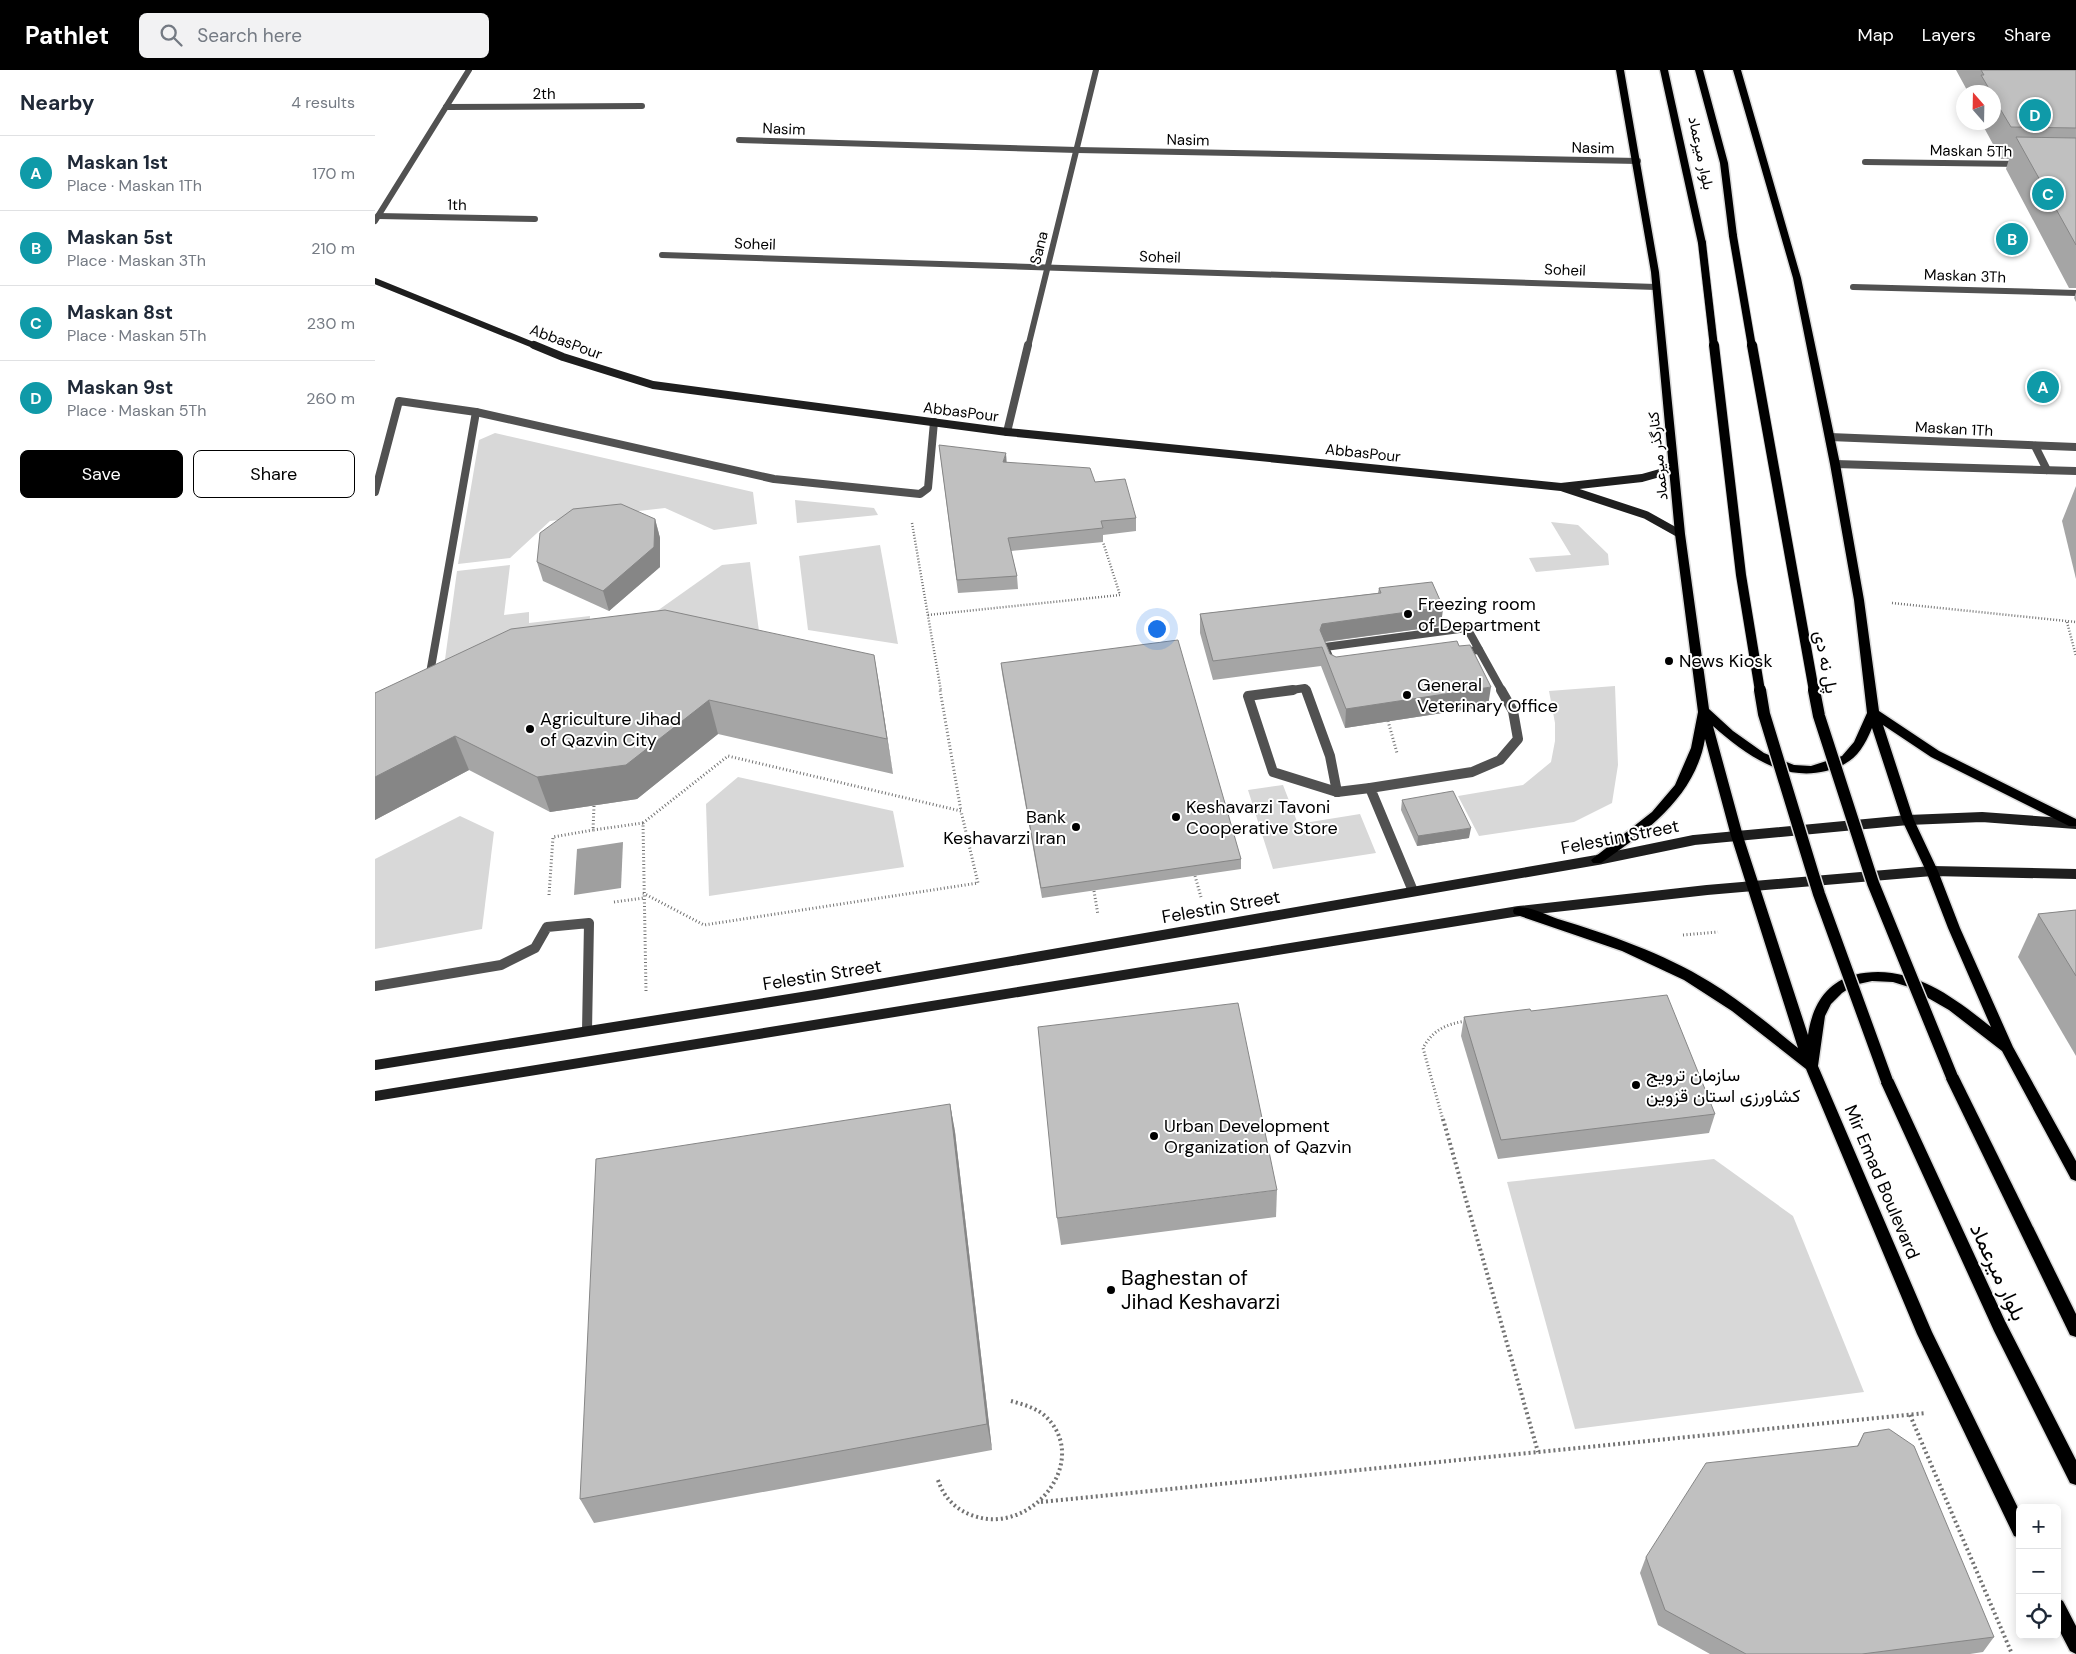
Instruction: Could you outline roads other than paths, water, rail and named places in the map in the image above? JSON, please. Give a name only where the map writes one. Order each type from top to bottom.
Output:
[{"type":"main road","name":"کنارگذر میرعماد","points":[[1620,70],[1638,161],[1657,287],[1680,534],[1703,710],[1737,836]]},
{"type":"main road","name":"بلوار میرعماد","points":[[1664,70],[1702,243],[1741,575],[1764,714],[1819,894],[1887,1081],[1999,1326],[2076,1478]]},
{"type":"main road","name":"بلوار میرعماد","points":[[1699,70],[1724,163],[1733,236]]},
{"type":"main road","points":[[1737,70],[1797,278],[1830,437],[1859,600],[1873,713],[1908,820],[1932,871],[1954,928],[2007,1048],[2076,1175]]},
{"type":"main road","name":"پل نه دی","points":[[1733,236],[1792,578],[1819,716],[1873,884],[1952,1077],[2076,1330]]},
{"type":"main road","name":"AbbasPour","points":[[375,281],[563,357],[653,385],[1007,432],[1561,487]]},
{"type":"main road","points":[[1561,487],[1642,478],[1674,469]]},
{"type":"main road","points":[[1561,487],[1646,515],[1680,534]]},
{"type":"main road","points":[[1703,710],[1751,751],[1768,761],[1796,770],[1817,771],[1845,760],[1860,742],[1873,713]]},
{"type":"main road","points":[[1597,860],[1659,815],[1671,801],[1688,772],[1697,751],[1703,710]]},
{"type":"main road","points":[[1873,713],[1935,754],[2074,824]]},
{"type":"main road","name":"Felestin Street","points":[[375,1065],[647,1022],[1597,860],[1694,840],[1908,820],[1982,817],[2074,824]]},
{"type":"main road","name":"Mir Emad Boulevard","points":[[1737,836],[1811,1066],[1925,1334],[2016,1522]]},
{"type":"main road","points":[[375,1096],[1519,911],[1932,871],[2076,874]]},
{"type":"main road","points":[[1519,911],[1582,930],[1689,976],[1749,1017],[1811,1066],[1821,1009],[1831,993],[1859,978],[1878,976],[1899,979],[1937,995],[2007,1048]]},
{"type":"main road","points":[[2061,1615],[2076,1645]]},
{"type":"street","points":[[376,218],[469,70]]},
{"type":"street","name":"Sana","points":[[1007,432],[1096,70]]},
{"type":"street","name":"2th","points":[[446,107],[642,106]]},
{"type":"street","name":"Nasim","points":[[739,140],[1077,150],[1638,161]]},
{"type":"street","name":"Maskan 5Th","points":[[1865,162],[2028,164]]},
{"type":"street","name":"1th","points":[[376,218],[535,219]]},
{"type":"street","name":"Soheil","points":[[662,255],[1657,287]]},
{"type":"street","name":"Maskan 3Th","points":[[1853,287],[2076,293]]},
{"type":"street","points":[[375,492],[399,401],[475,412],[774,479],[920,494],[928,488],[929,458],[934,422]]},
{"type":"street","points":[[428,688],[475,412]]},
{"type":"street","name":"Maskan 1Th","points":[[1830,437],[2076,447]]},
{"type":"street","points":[[2035,446],[2047,470]]},
{"type":"street","points":[[1835,464],[2076,471]]},
{"type":"street","points":[[1334,670],[1325,647],[1467,628],[1513,711],[1518,739],[1500,760],[1472,772],[1337,792],[1273,772],[1249,696],[1305,688],[1330,756],[1337,792]]},
{"type":"street","points":[[1450,654],[1479,650]]},
{"type":"street","points":[[1370,788],[1413,891]]},
{"type":"street","points":[[375,986],[501,965],[535,948],[547,927],[589,922],[587,1031]]},
{"type":"place","name":"Maskan 9st","points":[[2035,115]]},
{"type":"place","name":"Maskan 8st","points":[[2048,194]]},
{"type":"place","name":"Maskan 5st","points":[[2012,239]]},
{"type":"place","name":"Maskan 1st","points":[[2043,387]]},
{"type":"place","name":"Freezing room of Department","points":[[1408,614]]},
{"type":"place","name":"News Kiosk","points":[[1669,661]]},
{"type":"place","name":"General Veterinary Office","points":[[1407,695]]},
{"type":"place","name":"Agriculture Jihad of Qazvin City","points":[[530,729]]},
{"type":"place","name":"Keshavarzi Tavoni Cooperative Store","points":[[1176,817]]},
{"type":"place","name":"Bank Keshavarzi Iran","points":[[1076,827]]},
{"type":"place","name":"سازمان ترویج کشاورزی استان قزوین","points":[[1636,1085]]},
{"type":"place","name":"Urban Development Organization of Qazvin","points":[[1154,1136]]},
{"type":"place","name":"Baghestan of Jihad Keshavarzi","points":[[1111,1290]]}]
